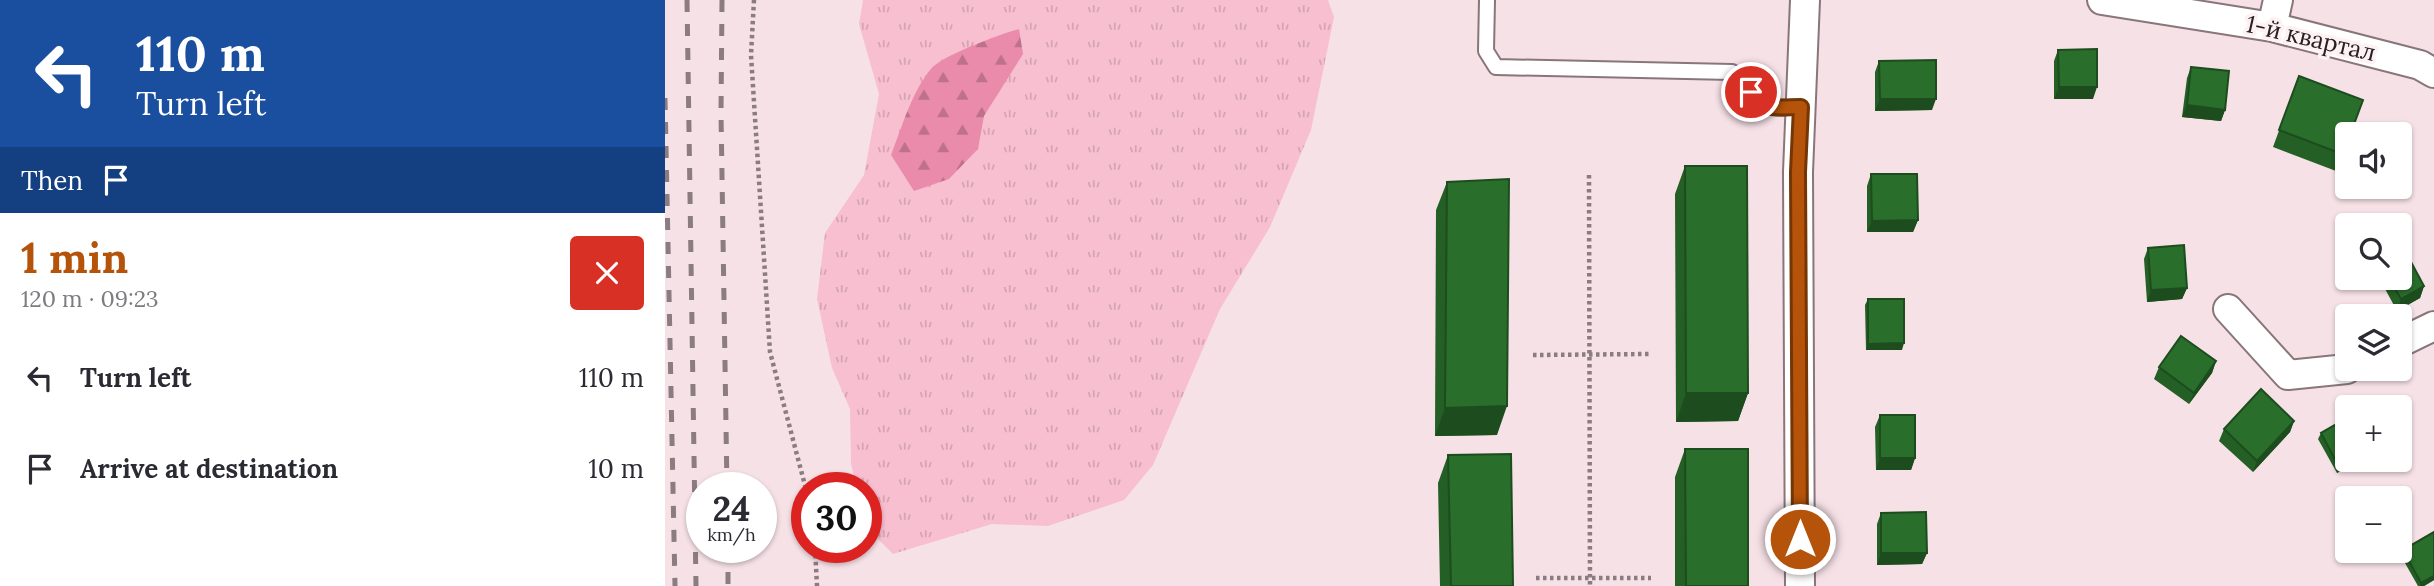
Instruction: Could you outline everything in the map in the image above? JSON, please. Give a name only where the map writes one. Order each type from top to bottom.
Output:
[{"type":"street","points":[[1800,586],[1798,172],[1805,0]]},
{"type":"street","name":"1-й квартал","points":[[2102,0],[2275,13],[2420,65],[2434,73]]},
{"type":"street","points":[[2228,309],[2288,375],[2335,370]]},
{"type":"street","points":[[2412,337],[2434,326]]},
{"type":"lane","points":[[1488,0],[1486,51],[1496,67],[1733,72],[1745,80],[1758,102],[1768,107],[1801,107]]},
{"type":"path","points":[[754,0],[751,55],[770,352],[801,472]]},
{"type":"path","points":[[1589,175],[1590,586]]},
{"type":"path","points":[[1533,355],[1649,354]]},
{"type":"path","points":[[816,563],[817,586]]},
{"type":"path","points":[[1536,578],[1651,578]]},
{"type":"green space","points":[[863,0],[1328,0],[1334,17],[1311,130],[1270,227],[1220,309],[1153,465],[1124,500],[1048,526],[992,524],[893,554],[882,543],[882,472],[853,472],[850,409],[832,368],[817,299],[825,233],[864,175],[879,94],[859,24]]},
{"type":"green space","points":[[1019,29],[1023,54],[984,116],[978,149],[949,179],[914,191],[891,155],[907,111],[923,79],[936,64],[946,58]]},
{"type":"building","points":[[2097,49],[2097,87],[2059,87],[2058,50]]},
{"type":"building","points":[[1936,60],[1936,99],[1880,99],[1879,61]]},
{"type":"building","points":[[2191,67],[2229,71],[2225,110],[2187,105]]},
{"type":"building","points":[[2299,76],[2363,100],[2355,122],[2335,122],[2335,151],[2279,130]]},
{"type":"building","points":[[1685,166],[1747,166],[1748,393],[1686,393]]},
{"type":"building","points":[[1871,174],[1917,174],[1918,220],[1872,221]]},
{"type":"building","points":[[1509,179],[1507,406],[1445,408],[1447,182]]},
{"type":"building","points":[[2184,245],[2187,288],[2151,290],[2148,248]]},
{"type":"building","points":[[2412,264],[2424,286],[2401,299],[2396,290],[2412,290]]},
{"type":"building","points":[[1868,299],[1904,299],[1904,343],[1868,344]]},
{"type":"building","points":[[2181,336],[2216,361],[2194,393],[2159,367]]},
{"type":"building","points":[[2261,389],[2294,421],[2257,461],[2224,429]]},
{"type":"building","points":[[1880,415],[1915,415],[1915,458],[1880,458]]},
{"type":"building","points":[[2335,425],[2335,459],[2321,433]]},
{"type":"building","points":[[1685,449],[1748,449],[1748,586],[1686,586]]},
{"type":"building","points":[[1511,454],[1513,586],[1451,586],[1448,455]]},
{"type":"building","points":[[1926,512],[1927,553],[1881,553],[1881,513]]},
{"type":"building","points":[[2434,532],[2434,576],[2421,583],[2410,563],[2412,545]]},
{"type":"railway","points":[[687,0],[696,586]]},
{"type":"railway","points":[[722,0],[721,113],[727,472]]},
{"type":"railway","points":[[665,98],[675,586]]},
{"type":"railway","points":[[728,563],[728,586]]},
{"type":"route","points":[[1751,92],[1758,102],[1768,107],[1801,107],[1798,172],[1800,539]]}]
